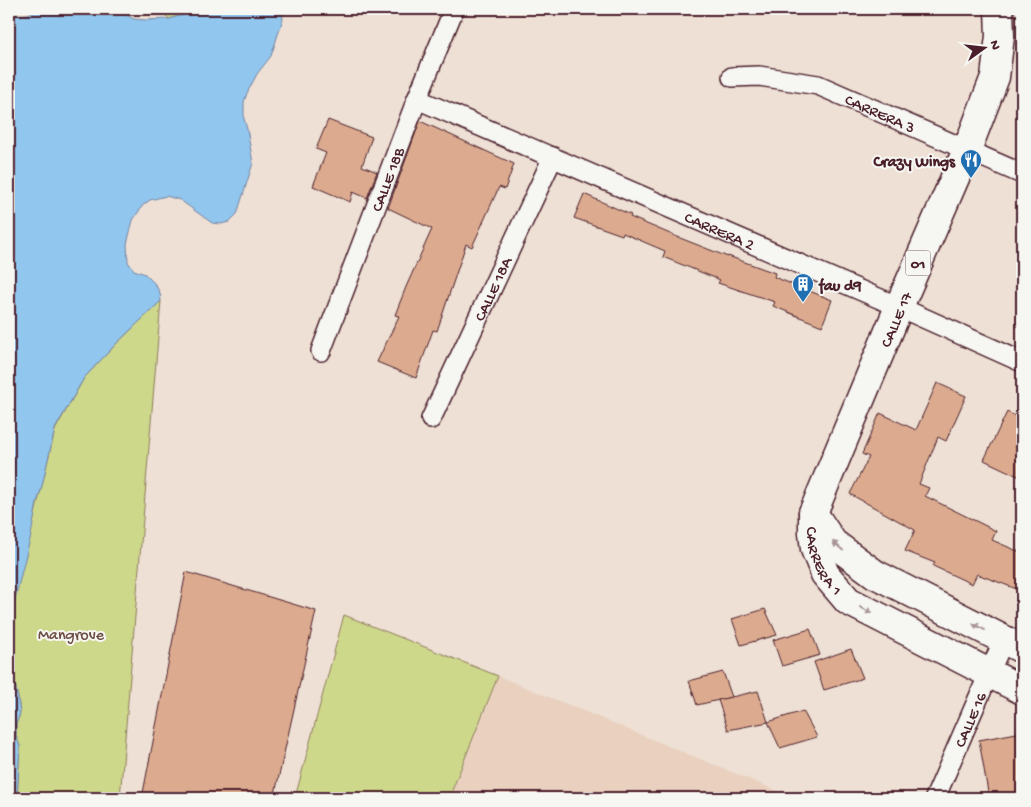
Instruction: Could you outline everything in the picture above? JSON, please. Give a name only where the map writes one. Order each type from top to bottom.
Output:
[{"type":"highway","name":"CALLE 17","points":[[813,513],[967,150],[996,77],[1000,36],[999,9]]},
{"type":"highway","name":"CARRERA 1","points":[[813,513],[833,543],[875,574],[1013,644]]},
{"type":"highway","name":"CARRERA 1","points":[[813,513],[812,533],[815,549],[825,574],[848,601],[1022,690]]},
{"type":"street","name":"CALLE 18B","points":[[321,351],[417,99],[454,9]]},
{"type":"street","name":"CARRERA 3","points":[[732,77],[759,76],[818,85],[1022,174]]},
{"type":"street","name":"CARRERA 2","points":[[417,99],[900,306],[1022,362]]},
{"type":"street","name":"CALLE 18A","points":[[431,419],[553,158]]},
{"type":"street","name":"CALLE 16","points":[[935,798],[989,672],[1013,644]]},
{"type":"shaded area","points":[[498,676],[795,798],[449,798]]},
{"type":"green space","points":[[160,9],[203,9],[169,19]]},
{"type":"green space","name":"Mangrove","points":[[161,301],[120,798],[17,798],[20,746],[16,736],[16,724],[20,714],[13,676],[9,667],[9,623],[55,430],[84,378]]},
{"type":"green space","points":[[344,615],[498,676],[449,798],[295,798]]},
{"type":"water","points":[[41,9],[115,9],[134,19],[145,20],[169,19],[203,9],[282,9],[283,19],[271,56],[257,74],[244,102],[244,119],[253,163],[237,214],[229,222],[221,224],[212,223],[180,200],[166,196],[150,200],[143,205],[133,220],[127,244],[128,262],[134,270],[145,274],[155,284],[160,293],[161,301],[84,378],[55,429],[9,623],[9,16],[28,14]]},
{"type":"water","points":[[9,667],[13,676],[20,714],[16,724],[16,736],[20,746],[17,798],[9,798]]},
{"type":"building","points":[[328,120],[372,137],[362,166],[377,172],[367,198],[353,192],[350,202],[313,186],[326,153],[316,149]]},
{"type":"building","points":[[420,121],[514,164],[505,189],[499,187],[472,247],[466,244],[437,331],[433,330],[416,378],[377,362],[399,316],[395,315],[432,229],[388,208]]},
{"type":"building","points":[[584,194],[631,215],[630,217],[728,257],[775,273],[774,277],[832,300],[822,326],[773,306],[775,302],[718,283],[720,280],[663,257],[665,251],[623,233],[622,235],[574,218]]},
{"type":"building","points":[[937,383],[966,396],[946,441],[938,437],[919,484],[929,488],[925,496],[996,531],[992,540],[1022,553],[1022,591],[977,574],[972,584],[933,566],[935,563],[905,551],[915,530],[850,494],[869,457],[862,454],[880,413],[916,430]]},
{"type":"building","points":[[1007,412],[1022,419],[1022,478],[984,460]]},
{"type":"building","points":[[186,572],[316,611],[274,798],[142,798]]},
{"type":"building","points":[[765,609],[777,635],[741,645],[732,619]]},
{"type":"building","points":[[810,629],[820,655],[782,666],[773,640]]},
{"type":"building","points":[[851,649],[863,678],[824,690],[814,662]]},
{"type":"building","points":[[723,672],[732,697],[697,705],[689,681]]},
{"type":"building","points":[[758,691],[768,722],[728,730],[718,700]]},
{"type":"building","points":[[803,711],[817,737],[780,748],[768,722]]},
{"type":"building","points":[[1022,732],[1022,798],[989,798],[979,740]]},
{"type":"place","name":"Crazy Wings","points":[[971,179]]},
{"type":"place","name":"fau d9","points":[[803,303]]}]
